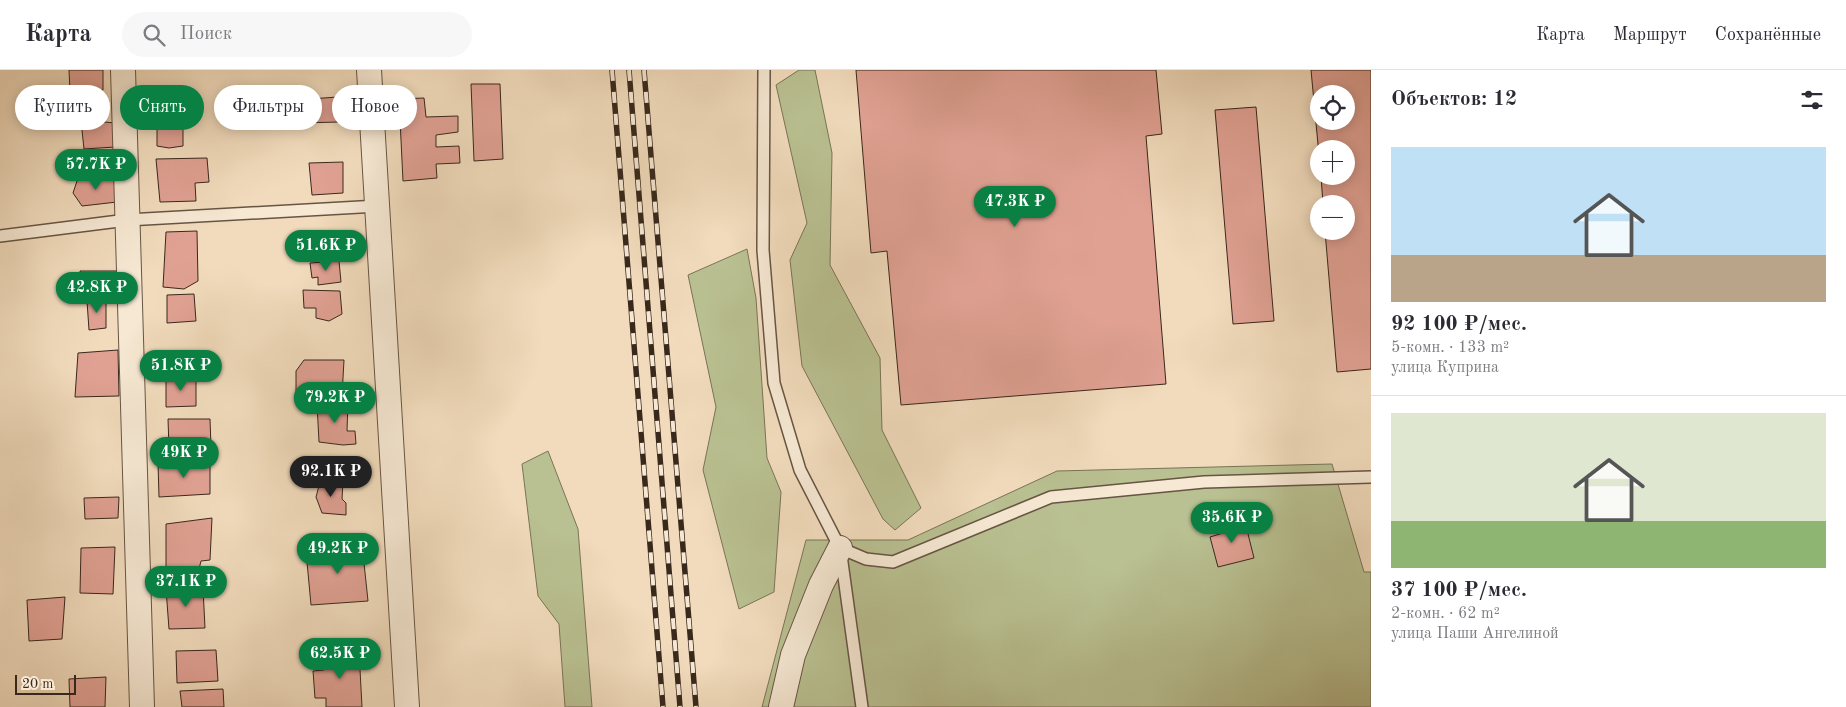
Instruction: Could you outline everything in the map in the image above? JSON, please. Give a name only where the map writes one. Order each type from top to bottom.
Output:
[{"type":"street","points":[[123,70],[142,707]]},
{"type":"street","points":[[369,70],[407,707]]},
{"type":"street","points":[[781,707],[793,656],[821,585],[840,548]]},
{"type":"lane","points":[[764,70],[763,250],[774,383],[800,470],[840,548],[862,707]]},
{"type":"lane","points":[[0,236],[127,220],[378,206]]},
{"type":"lane","points":[[840,548],[866,559],[893,562],[1051,497],[1204,482],[1371,477]]},
{"type":"green space","points":[[799,70],[815,70],[832,153],[830,265],[880,358],[882,430],[921,508],[895,530],[883,519],[802,366],[790,260],[807,223],[776,85]]},
{"type":"green space","points":[[747,249],[756,298],[767,458],[781,492],[774,592],[739,609],[703,470],[716,407],[688,275]]},
{"type":"green space","points":[[548,451],[578,529],[592,707],[565,707],[559,624],[538,596],[522,464]]},
{"type":"green space","points":[[1332,464],[1364,572],[1371,572],[1371,707],[762,707],[806,540],[908,540],[1057,471]]},
{"type":"building","points":[[69,70],[103,70],[103,85],[70,85]]},
{"type":"building","points":[[856,70],[1156,70],[1162,134],[1146,136],[1166,384],[901,405],[887,251],[871,253]]},
{"type":"building","points":[[1311,70],[1371,70],[1371,369],[1337,372],[1326,240],[1355,240],[1355,195],[1322,195],[1322,185],[1355,185],[1355,140],[1318,140],[1317,130],[1355,130],[1355,85],[1312,85]]},
{"type":"building","points":[[471,84],[500,84],[503,159],[474,161]]},
{"type":"building","points":[[332,97],[332,122],[322,122],[322,98]]},
{"type":"building","points":[[417,98],[424,98],[426,117],[458,116],[458,132],[436,135],[436,147],[459,146],[460,163],[436,164],[437,178],[403,181],[401,130],[417,130]]},
{"type":"building","points":[[1256,107],[1274,321],[1233,324],[1215,110]]},
{"type":"building","points":[[110,122],[116,123],[115,147],[84,149],[82,130],[110,130]]},
{"type":"building","points":[[157,130],[183,130],[183,146],[169,148],[157,146]]},
{"type":"building","points":[[207,158],[209,182],[195,183],[196,201],[160,202],[156,159]]},
{"type":"building","points":[[343,162],[343,193],[312,195],[309,163]]},
{"type":"building","points":[[116,176],[117,202],[82,206],[73,193],[78,178]]},
{"type":"building","points":[[197,231],[198,281],[184,289],[163,287],[166,232]]},
{"type":"building","points":[[339,261],[341,282],[318,285],[318,277],[312,278],[310,263]]},
{"type":"building","points":[[80,271],[118,271],[119,292],[82,296]]},
{"type":"building","points":[[303,290],[340,291],[342,314],[329,321],[316,318],[316,308],[304,308]]},
{"type":"building","points":[[194,294],[196,321],[167,323],[167,295]]},
{"type":"building","points":[[106,300],[106,328],[89,330],[87,301]]},
{"type":"building","points":[[118,350],[119,396],[75,397],[78,353]]},
{"type":"building","points":[[304,360],[344,360],[342,396],[296,399],[296,371]]},
{"type":"building","points":[[196,376],[196,406],[166,407],[166,377]]},
{"type":"building","points":[[348,401],[347,431],[355,431],[356,444],[343,445],[319,442],[317,404]]},
{"type":"building","points":[[168,419],[210,419],[211,447],[169,448]]},
{"type":"building","points":[[210,462],[210,494],[159,497],[158,463]]},
{"type":"building","points":[[343,481],[342,499],[346,503],[346,515],[322,513],[316,497],[320,482]]},
{"type":"building","points":[[119,497],[118,518],[85,519],[84,498]]},
{"type":"building","points":[[212,518],[210,560],[201,561],[198,573],[166,573],[166,524]]},
{"type":"building","points":[[1244,518],[1254,558],[1218,567],[1210,537],[1223,533],[1221,524]]},
{"type":"building","points":[[340,541],[362,544],[368,601],[311,605],[307,562],[320,561],[318,545]]},
{"type":"building","points":[[115,547],[113,594],[80,593],[81,548]]},
{"type":"building","points":[[203,588],[205,628],[169,629],[166,589]]},
{"type":"building","points":[[65,597],[62,639],[29,641],[27,600]]},
{"type":"building","points":[[216,650],[218,681],[177,683],[176,651]]},
{"type":"building","points":[[359,651],[362,707],[326,707],[326,698],[315,698],[313,671],[324,670],[324,663],[329,653]]},
{"type":"building","points":[[106,677],[105,707],[70,707],[69,679]]},
{"type":"building","points":[[223,689],[224,707],[182,707],[180,691]]},
{"type":"railway","points":[[612,70],[663,707]]},
{"type":"railway","points":[[629,70],[680,707]]},
{"type":"railway","points":[[644,70],[696,707]]}]
